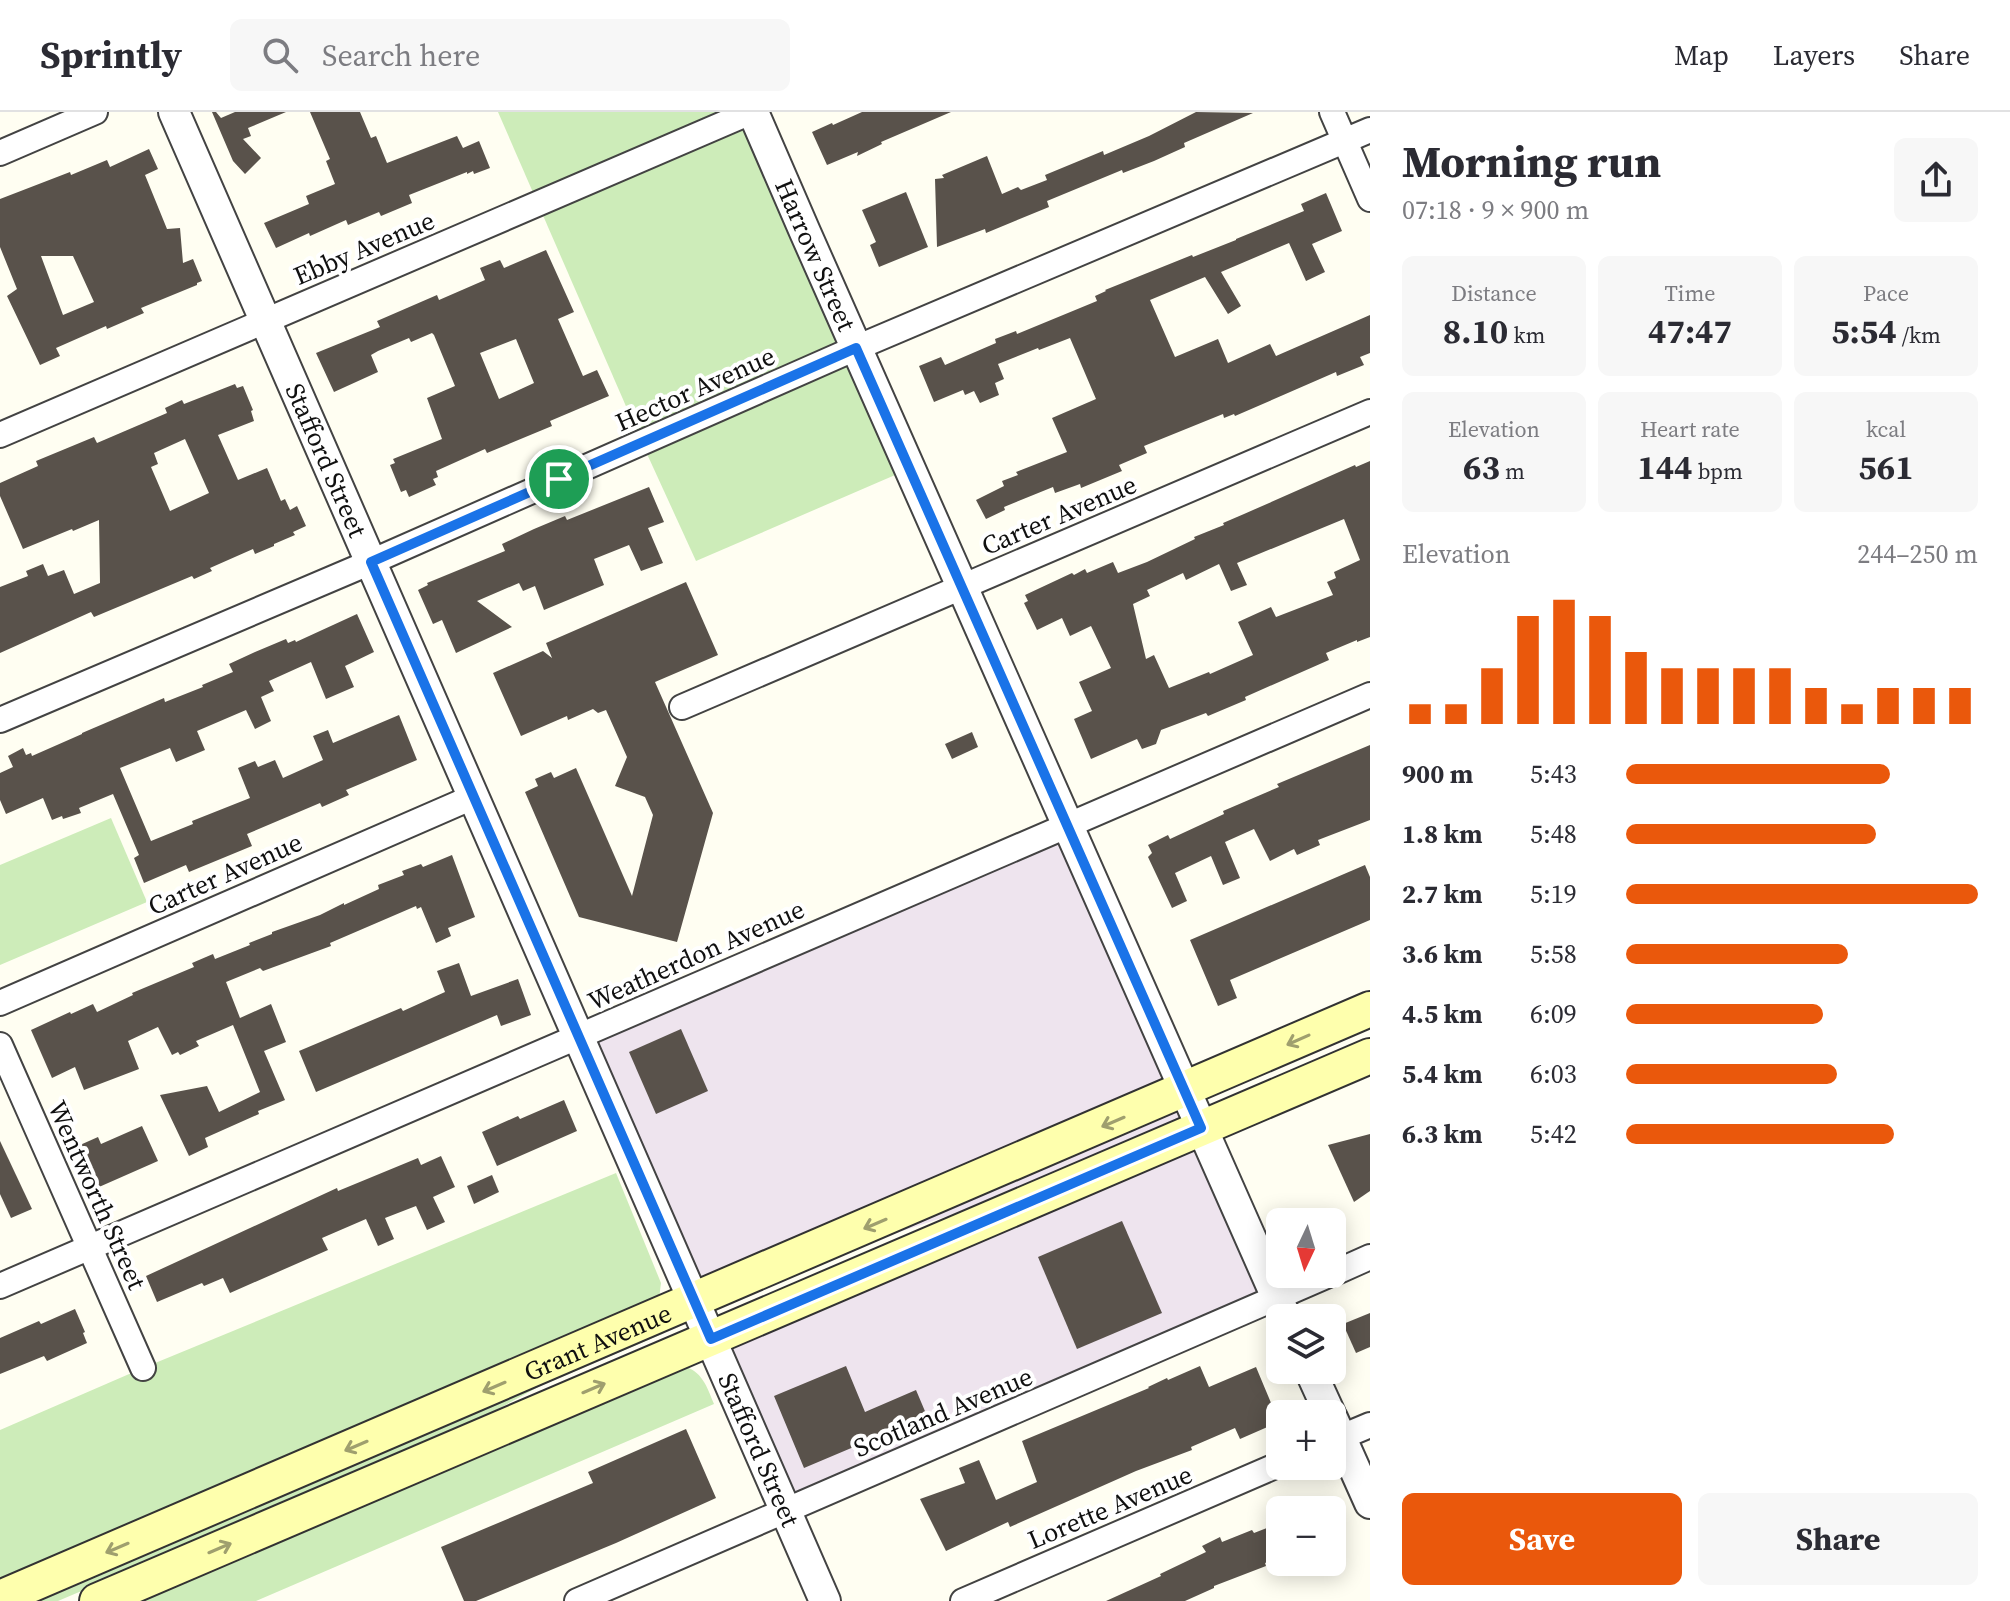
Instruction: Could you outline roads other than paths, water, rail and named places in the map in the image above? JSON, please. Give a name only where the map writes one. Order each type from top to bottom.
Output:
[{"type":"main road","name":"Grant Avenue","points":[[0,1598],[1370,1009]]},
{"type":"main road","name":"Grant Avenue","points":[[97,1601],[1370,1056]]},
{"type":"street","points":[[0,153],[95,112]]},
{"type":"street","name":"Stafford Street","points":[[174,112],[825,1601]]},
{"type":"street","name":"Ebby Avenue","points":[[0,435],[752,112]]},
{"type":"street","name":"Harrow Street","points":[[752,112],[1280,1304]]},
{"type":"street","points":[[1332,112],[1370,199]]},
{"type":"street","name":"Hector Avenue","points":[[0,720],[371,562],[856,348],[1370,130]]},
{"type":"street","name":"Carter Avenue","points":[[682,707],[1370,412]]},
{"type":"street","name":"Weatherdon Avenue","points":[[0,1286],[1370,695]]},
{"type":"street","name":"Carter Avenue","points":[[0,1003],[473,797]]},
{"type":"street","name":"Wentworth Street","points":[[0,1045],[143,1368]]},
{"type":"street","name":"Scotland Avenue","points":[[1346,1268],[1370,1257]]},
{"type":"street","name":"Scotland Avenue","points":[[1288,1304],[1311,1288]]},
{"type":"street","name":"Scotland Avenue","points":[[577,1601],[785,1510],[1266,1315]]},
{"type":"street","points":[[1346,1427],[1370,1425]]},
{"type":"street","points":[[1346,1453],[1370,1503]]},
{"type":"street","name":"Lorette Avenue","points":[[963,1601],[1266,1470]]}]
